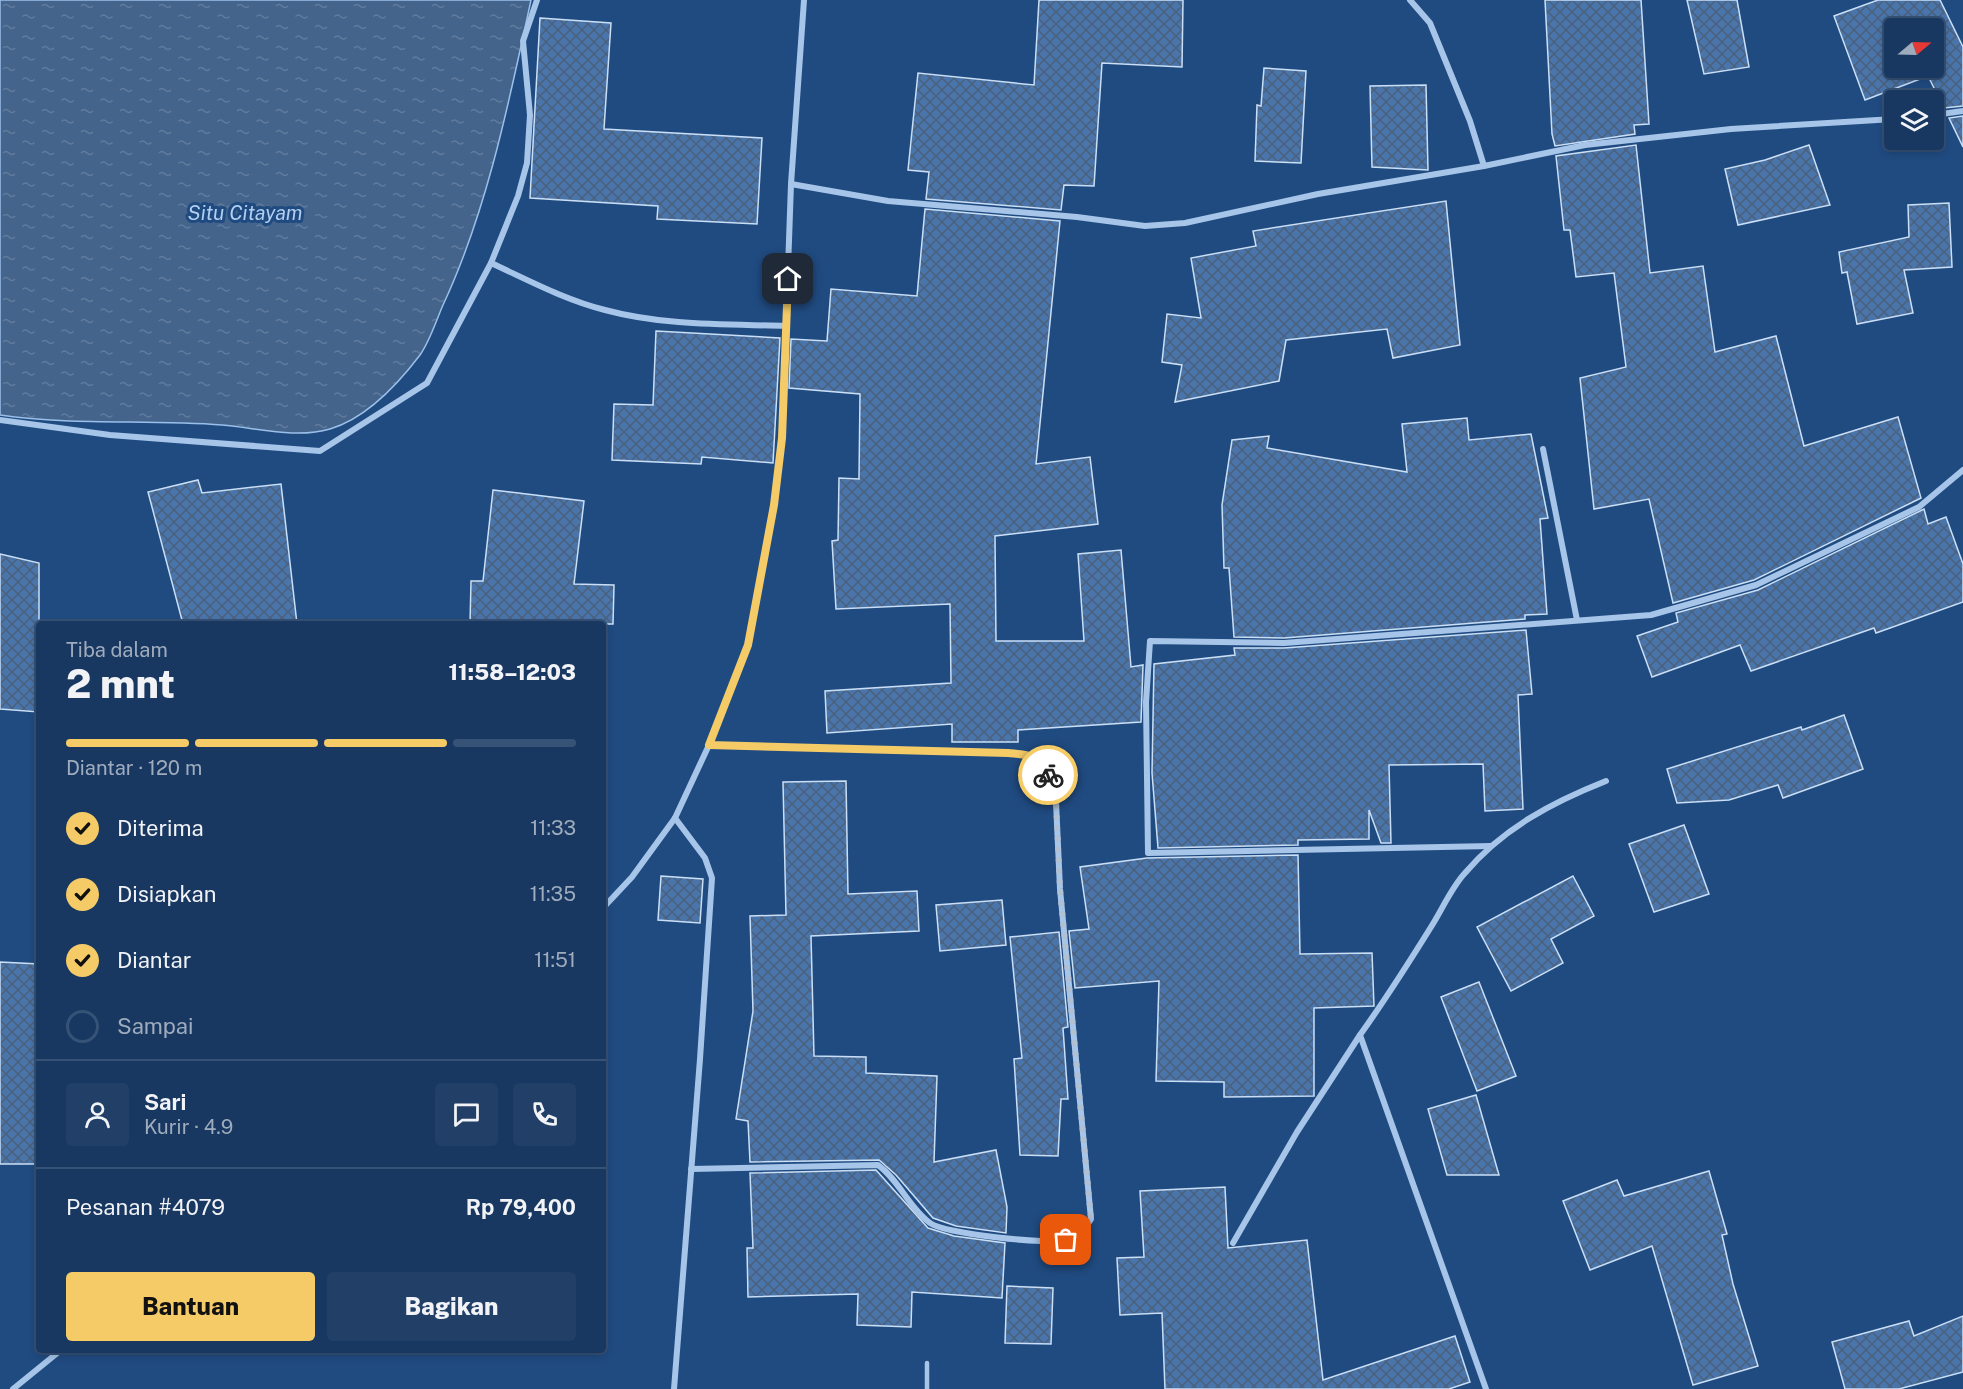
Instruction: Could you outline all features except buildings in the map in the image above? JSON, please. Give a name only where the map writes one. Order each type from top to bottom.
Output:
[{"type":"street","points":[[0,420],[110,435],[320,451],[427,383],[491,263],[518,196],[527,163],[530,115],[523,41],[537,0]]},
{"type":"street","points":[[606,905],[632,877],[675,818],[709,745],[750,633],[774,505],[782,438],[791,184],[804,0]]},
{"type":"street","points":[[1410,0],[1430,23],[1470,121],[1484,166]]},
{"type":"street","points":[[1944,114],[1963,111]]},
{"type":"street","points":[[791,184],[888,201],[1077,217],[1144,226],[1185,223],[1318,194],[1484,166],[1585,145],[1731,129],[1884,120]]},
{"type":"street","points":[[491,263],[558,294],[605,310],[661,321],[787,326]]},
{"type":"street","points":[[1543,449],[1577,620]]},
{"type":"street","points":[[1491,846],[1148,853],[1146,702],[1150,641],[1284,643],[1652,615],[1756,585],[1919,507],[1963,470]]},
{"type":"street","points":[[690,1169],[878,1165],[889,1173],[930,1223],[967,1235],[1066,1240],[1083,1231],[1091,1219],[1060,889],[1056,802],[1046,766],[1036,756],[1008,753],[709,745]]},
{"type":"street","points":[[1233,1243],[1297,1132],[1399,979],[1463,874],[1491,846],[1530,817],[1566,796],[1606,781]]},
{"type":"street","points":[[674,1389],[712,878],[705,858],[675,818]]},
{"type":"street","points":[[1360,1035],[1486,1389]]},
{"type":"street","points":[[13,1389],[58,1353]]},
{"type":"lane","points":[[927,1363],[927,1389]]},
{"type":"water","name":"Situ Citayam","points":[[0,0],[531,0],[495,156],[459,269],[427,344],[411,366],[381,399],[344,424],[317,432],[304,433],[194,423],[56,420],[0,415]]},
{"type":"way so far","points":[[1048,775],[1056,802],[1060,889],[1091,1219],[1083,1231],[1066,1240]]},
{"type":"route","points":[[788,279],[782,438],[774,505],[748,645],[709,745],[1008,753],[1036,756],[1046,766],[1048,775]]}]
